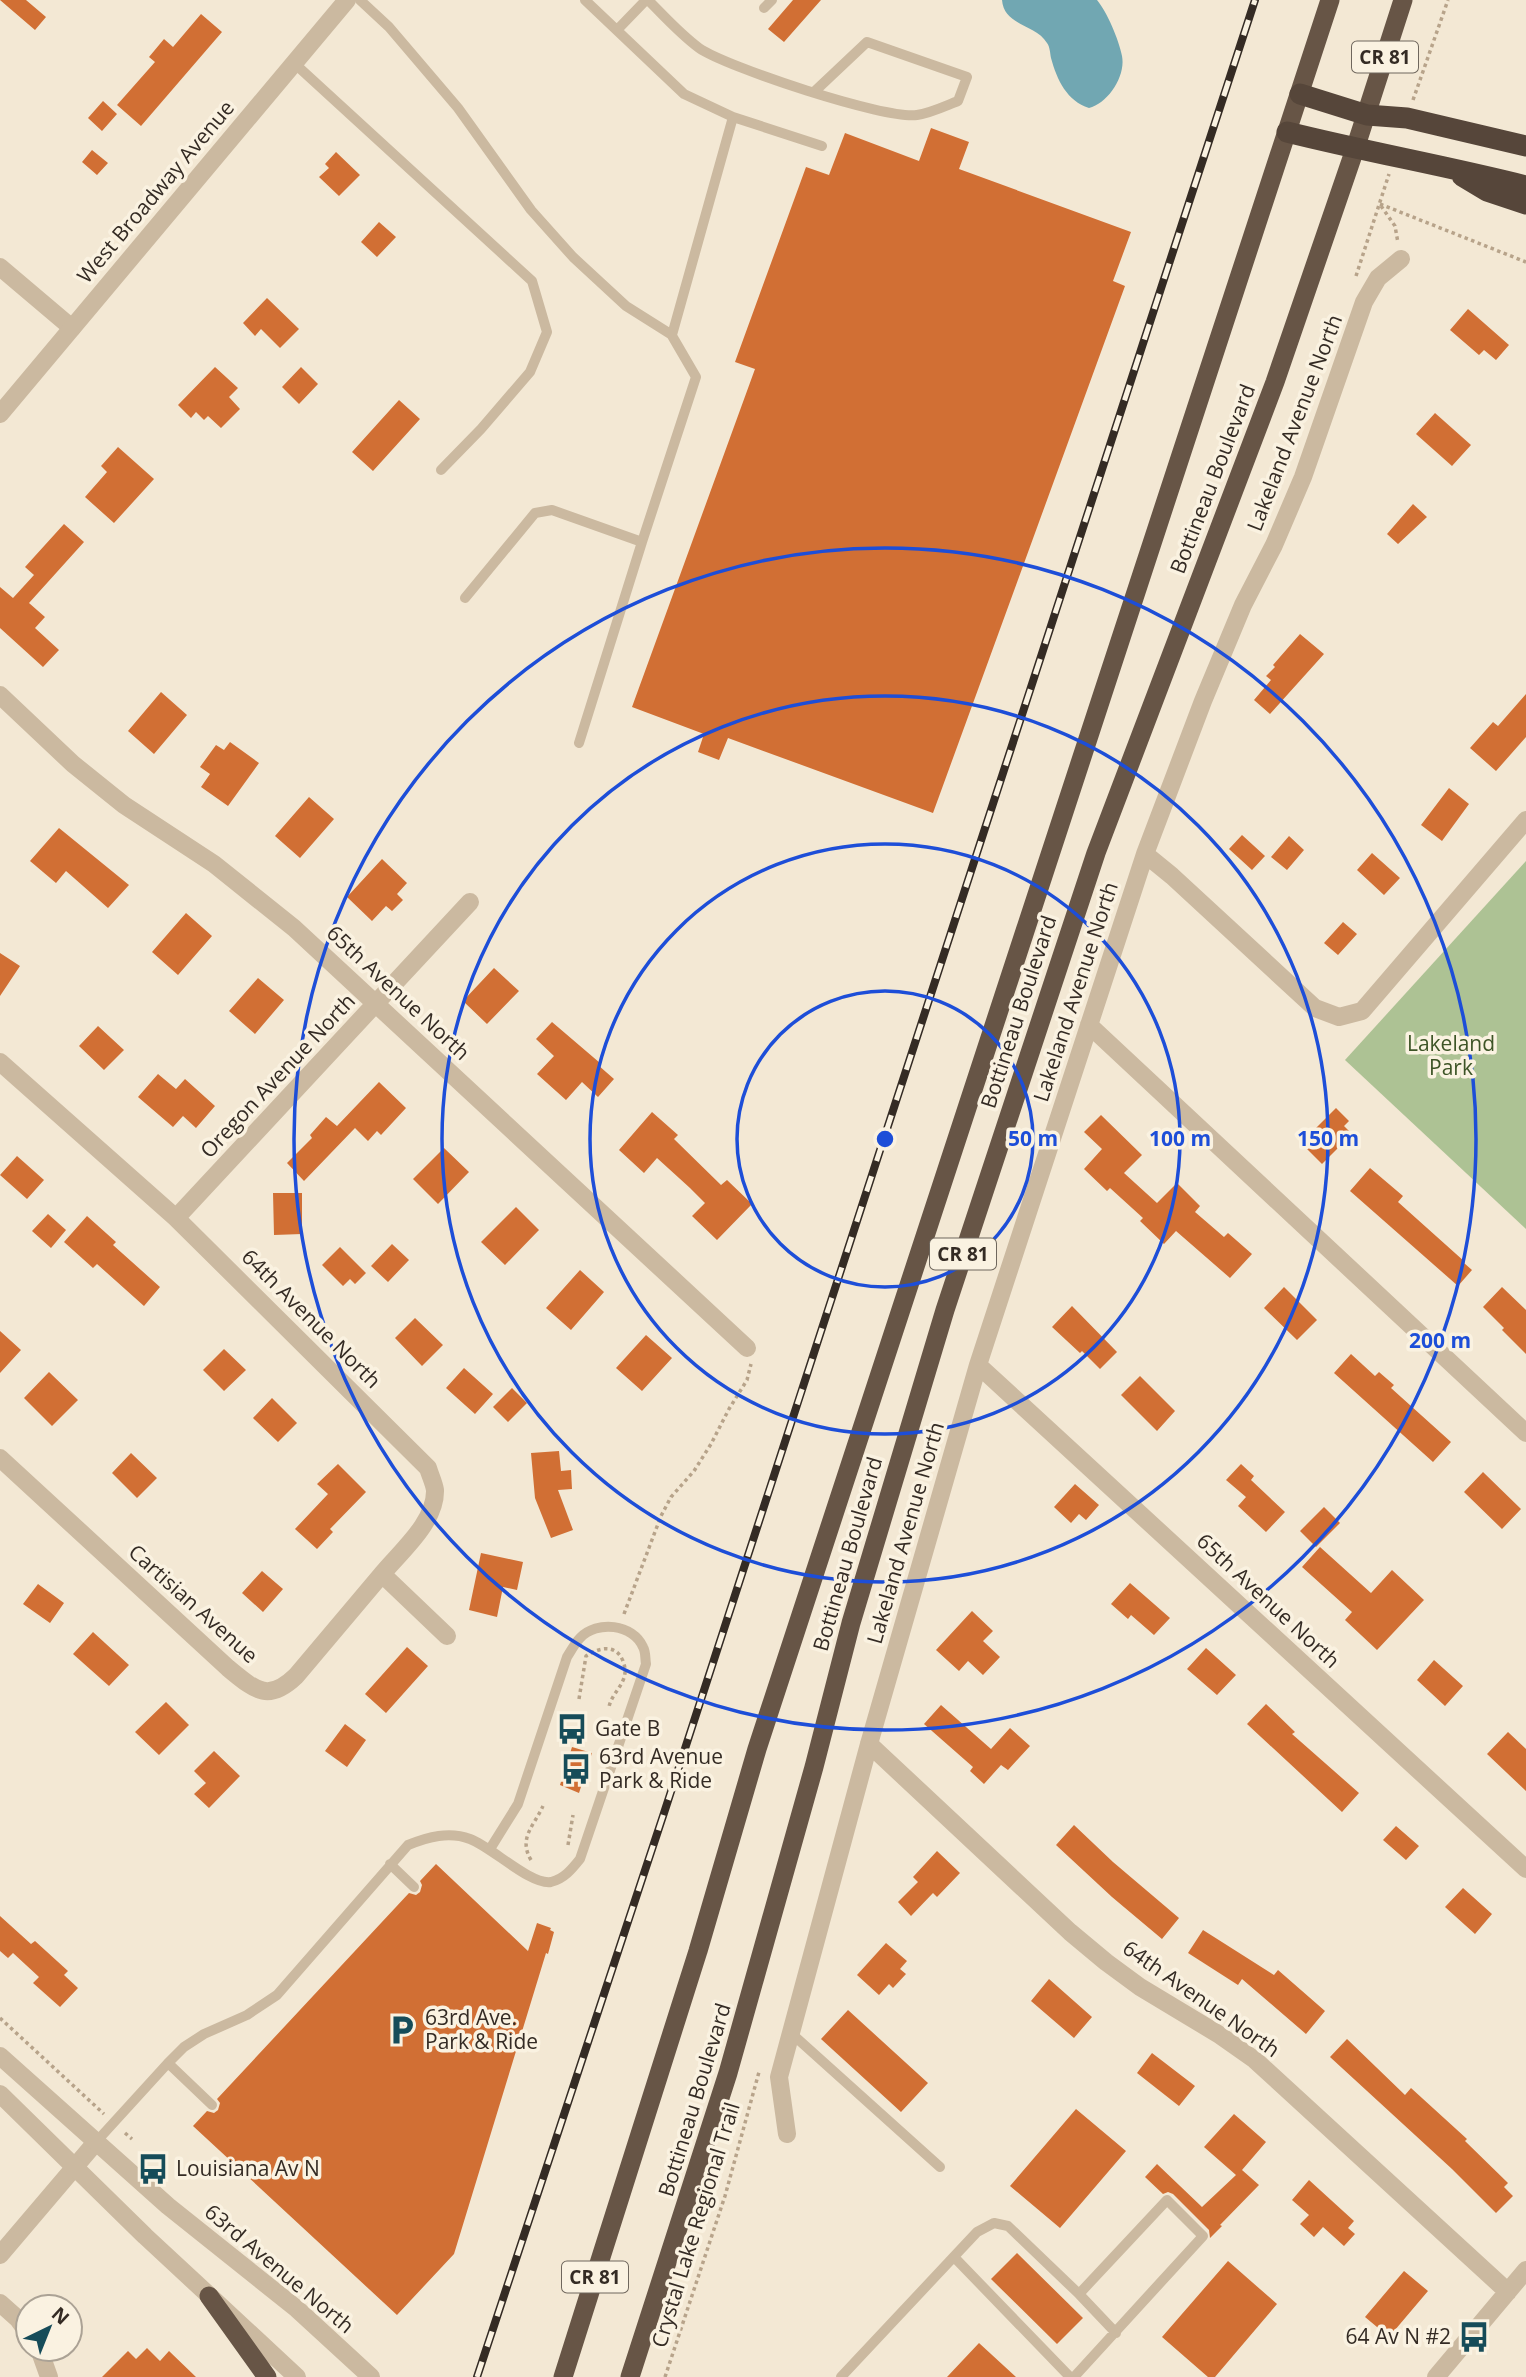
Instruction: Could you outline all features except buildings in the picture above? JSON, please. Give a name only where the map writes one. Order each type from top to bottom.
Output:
[{"type":"highway","name":"Bottineau Boulevard","points":[[562,2376],[698,1951],[761,1736],[1331,0]]},
{"type":"highway","name":"Bottineau Boulevard","points":[[630,2377],[732,2060],[814,1767],[851,1623],[957,1272],[1096,853],[1270,395],[1367,114],[1403,0]]},
{"type":"highway","points":[[1300,94],[1367,114],[1407,118],[1526,146]]},
{"type":"highway","points":[[1287,132],[1355,149],[1445,165],[1526,186]]},
{"type":"highway","points":[[1445,165],[1487,191],[1526,204]]},
{"type":"highway","points":[[209,2296],[267,2377]]},
{"type":"street","name":"West Broadway Avenue","points":[[0,414],[347,0]]},
{"type":"street","name":"Lakeland Avenue North","points":[[787,2134],[779,2077],[869,1744],[978,1366],[1145,854],[1243,605],[1303,477],[1364,302],[1378,278],[1401,260]]},
{"type":"street","points":[[0,267],[72,328]]},
{"type":"street","name":"65th Avenue North","points":[[0,695],[73,764],[124,805],[214,864],[252,893],[377,1004],[747,1348]]},
{"type":"street","points":[[1145,854],[1315,1008],[1339,1017],[1362,1011],[1526,820]]},
{"type":"street","name":"Oregon Avenue North","points":[[176,1218],[470,902]]},
{"type":"street","points":[[1089,1025],[1526,1433]]},
{"type":"street","name":"64th Avenue North","points":[[0,1062],[176,1218],[428,1468],[435,1488],[433,1505],[424,1522],[382,1574]]},
{"type":"street","name":"65th Avenue North","points":[[978,1366],[1526,1869]]},
{"type":"street","name":"Cartisian Avenue","points":[[0,1458],[228,1668],[247,1684],[270,1693],[282,1689],[296,1676],[382,1574]]},
{"type":"street","points":[[382,1574],[447,1636]]},
{"type":"street","name":"64th Avenue North","points":[[869,1744],[1070,1932],[1140,1987],[1219,2034],[1255,2060],[1508,2292]]},
{"type":"street","name":"63rd Avenue North","points":[[0,2056],[168,2206],[297,2309],[371,2377]]},
{"type":"street","points":[[0,2094],[297,2377]]},
{"type":"street","points":[[0,2255],[96,2142]]},
{"type":"street","points":[[1436,2377],[1526,2270]]},
{"type":"street","points":[[0,2303],[14,2315]]},
{"type":"lane","points":[[360,0],[388,27],[458,108],[531,209],[573,257],[626,306],[671,334],[696,377],[579,743]]},
{"type":"lane","points":[[585,0],[684,94],[733,117],[822,146]]},
{"type":"lane","points":[[617,30],[647,0],[700,49],[734,66],[814,92],[891,114],[918,115],[958,101],[967,77],[867,41],[814,92]]},
{"type":"lane","points":[[294,63],[532,281],[547,332],[530,372],[441,470]]},
{"type":"lane","points":[[671,334],[733,117]]},
{"type":"lane","points":[[465,598],[535,513],[552,510],[642,542]]},
{"type":"lane","points":[[96,2142],[168,2063],[204,2034],[247,2015],[277,1995],[408,1845],[431,1836],[450,1835],[469,1839],[490,1849],[535,1879],[550,1882],[567,1875],[580,1859],[646,1664],[644,1648],[636,1636],[620,1627],[598,1627],[581,1636],[567,1657],[518,1804],[490,1849]]},
{"type":"lane","points":[[390,1864],[414,1887]]},
{"type":"lane","points":[[791,2033],[940,2167]]},
{"type":"lane","points":[[168,2063],[212,2105]]},
{"type":"lane","points":[[954,2257],[1072,2377],[1116,2333],[1203,2235],[1167,2200],[1079,2294]]},
{"type":"lane","points":[[858,2377],[845,2373],[977,2232],[994,2223],[1008,2226],[1116,2333]]},
{"type":"path","points":[[1419,82],[1448,0]]},
{"type":"path","points":[[1401,260],[1395,226],[1380,204],[1526,262]]},
{"type":"path","points":[[620,1627],[661,1516],[671,1497],[694,1471],[747,1380],[751,1366],[747,1348]]},
{"type":"path","points":[[579,1699],[586,1656],[596,1650],[611,1648],[620,1653],[626,1668],[624,1679],[609,1707]]},
{"type":"path","points":[[532,1860],[525,1850],[525,1839],[543,1805]]},
{"type":"path","points":[[567,1855],[573,1815]]},
{"type":"path","points":[[0,2018],[132,2139]]},
{"type":"path","name":"Crystal Lake Regional Trail","points":[[665,2377],[724,2196],[756,2082]]},
{"type":"green space","name":"Lakeland Park","points":[[1526,861],[1526,1229],[1345,1060]]},
{"type":"water","points":[[1002,0],[1097,0],[1112,26],[1122,56],[1121,72],[1109,95],[1089,108],[1069,95],[1053,66],[1047,43],[1036,32],[1008,15]]},
{"type":"railway","points":[[477,2377],[664,1813],[1255,0]]},
{"type":"place","name":"Gate B","points":[[572,1729]]},
{"type":"place","name":"63rd Avenue Park & Ride","points":[[576,1769]]},
{"type":"place","name":"63rd Ave. Park & Ride","points":[[402,2030]]},
{"type":"place","name":"Louisiana Av N","points":[[153,2169]]},
{"type":"place","name":"64 Av N #2","points":[[1474,2337]]}]
